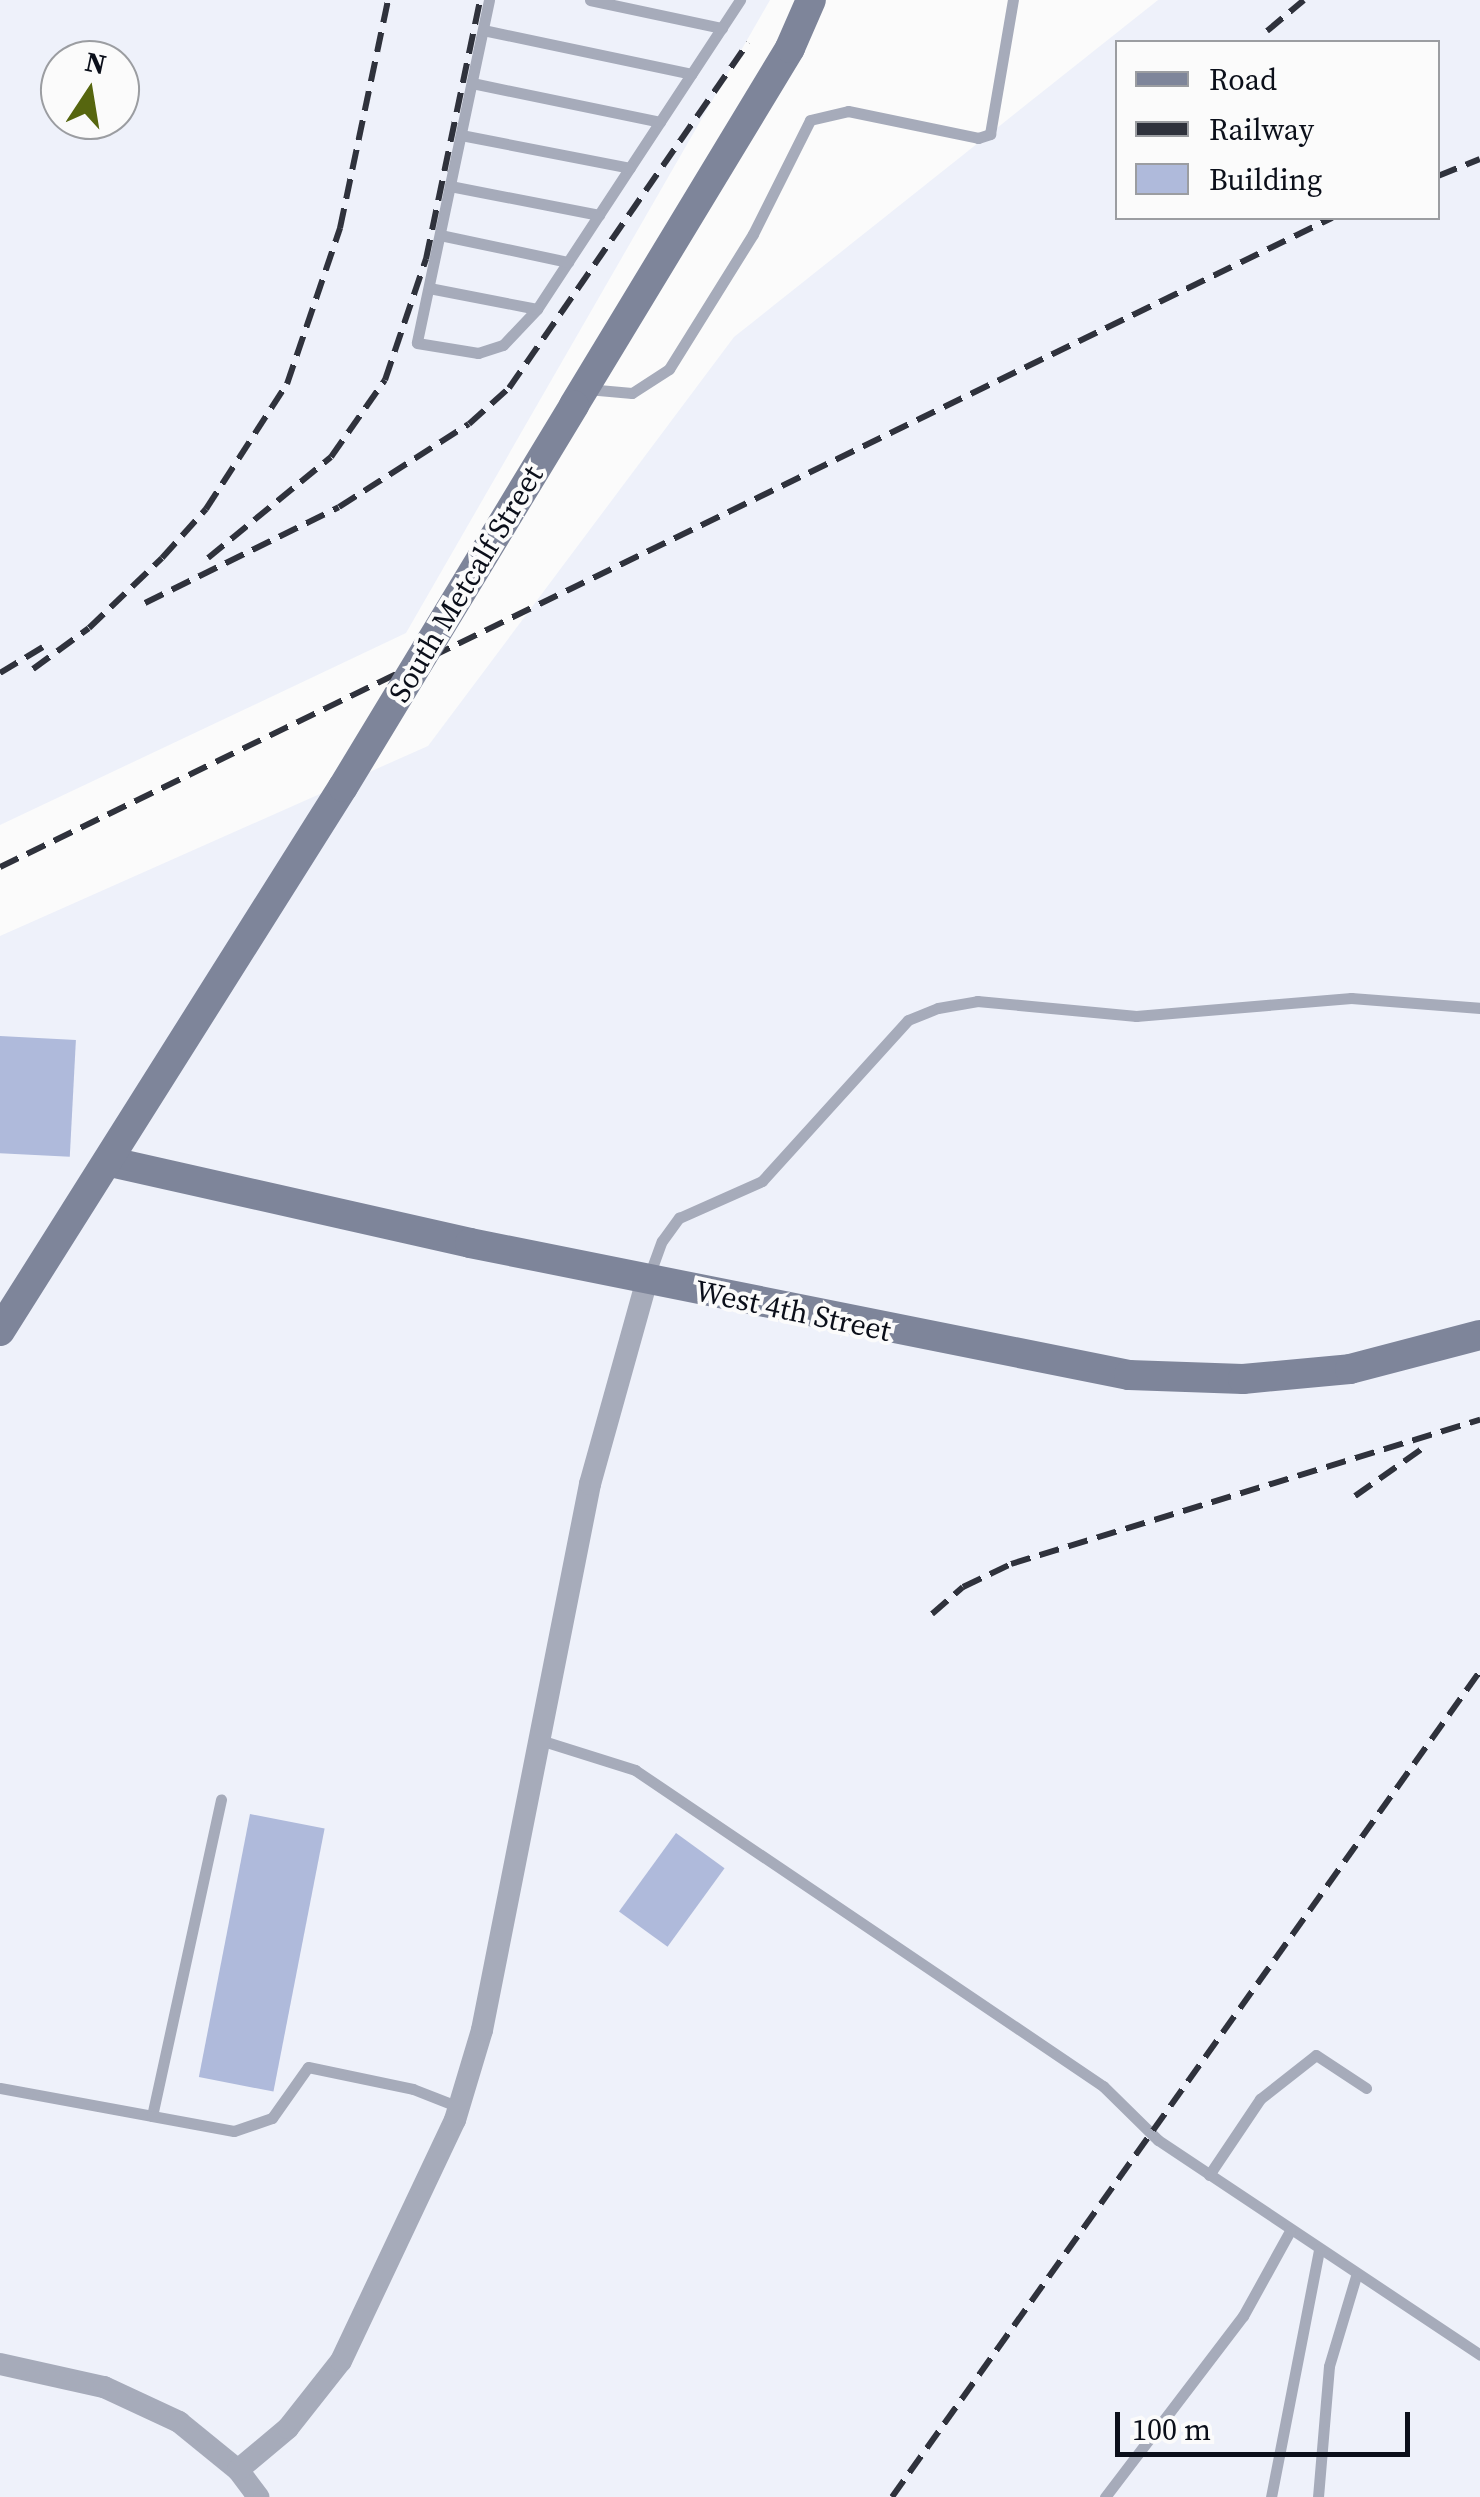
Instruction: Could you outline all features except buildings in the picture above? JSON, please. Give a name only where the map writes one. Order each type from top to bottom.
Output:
[{"type":"main road","name":"South Metcalf Street","points":[[0,1332],[111,1162],[343,787],[737,140],[811,0]]},
{"type":"main road","name":"West 4th Street","points":[[111,1162],[647,1280],[1129,1374],[1243,1379],[1350,1369],[1480,1335]]},
{"type":"street","points":[[238,2470],[288,2428],[340,2361],[459,2107],[482,2030],[590,1484],[647,1280]]},
{"type":"street","points":[[0,2366],[104,2387],[179,2422],[238,2470],[258,2497]]},
{"type":"lane","points":[[489,0],[417,342],[478,353],[502,344],[537,309],[740,0]]},
{"type":"lane","points":[[590,0],[722,28]]},
{"type":"lane","points":[[578,397],[632,392],[670,369],[753,234],[810,120],[848,111],[978,138],[990,134],[1013,0]]},
{"type":"lane","points":[[483,30],[692,74]]},
{"type":"lane","points":[[472,83],[660,122]]},
{"type":"lane","points":[[461,134],[630,168]]},
{"type":"lane","points":[[450,186],[599,215]]},
{"type":"lane","points":[[440,235],[568,262]]},
{"type":"lane","points":[[429,288],[537,309]]},
{"type":"lane","points":[[647,1280],[662,1240],[679,1218],[762,1181],[908,1020],[938,1008],[977,1000],[1136,1016],[1351,998],[1480,1008]]},
{"type":"lane","points":[[540,1740],[635,1770],[1103,2086],[1158,2140],[1356,2276],[1480,2355]]},
{"type":"lane","points":[[152,2116],[221,1799]]},
{"type":"lane","points":[[1209,2175],[1260,2099],[1316,2055],[1366,2088]]},
{"type":"lane","points":[[0,2088],[234,2130],[272,2118],[308,2067],[396,2084],[459,2107]]},
{"type":"lane","points":[[1105,2497],[1242,2316],[1290,2231]]},
{"type":"lane","points":[[1271,2497],[1319,2250]]},
{"type":"lane","points":[[1318,2497],[1330,2366],[1356,2276]]},
{"type":"shaded area","points":[[0,0],[770,0],[406,633],[0,825]]},
{"type":"shaded area","points":[[1158,0],[1480,0],[1480,2497],[0,2497],[0,936],[428,746],[734,337]]},
{"type":"railway","points":[[33,669],[89,628],[206,509],[287,384],[340,228],[388,0]]},
{"type":"railway","points":[[208,558],[331,457],[385,380],[426,259],[480,0]]},
{"type":"railway","points":[[1267,31],[1304,0]]},
{"type":"railway","points":[[145,603],[339,507],[469,424],[509,388],[748,43]]},
{"type":"railway","points":[[1440,175],[1480,159]]},
{"type":"railway","points":[[0,867],[1328,220]]},
{"type":"railway","points":[[0,673],[43,647]]},
{"type":"railway","points":[[932,1614],[963,1587],[1011,1564],[1480,1420]]},
{"type":"railway","points":[[1355,1496],[1426,1446]]},
{"type":"railway","points":[[892,2497],[1480,1671]]}]
